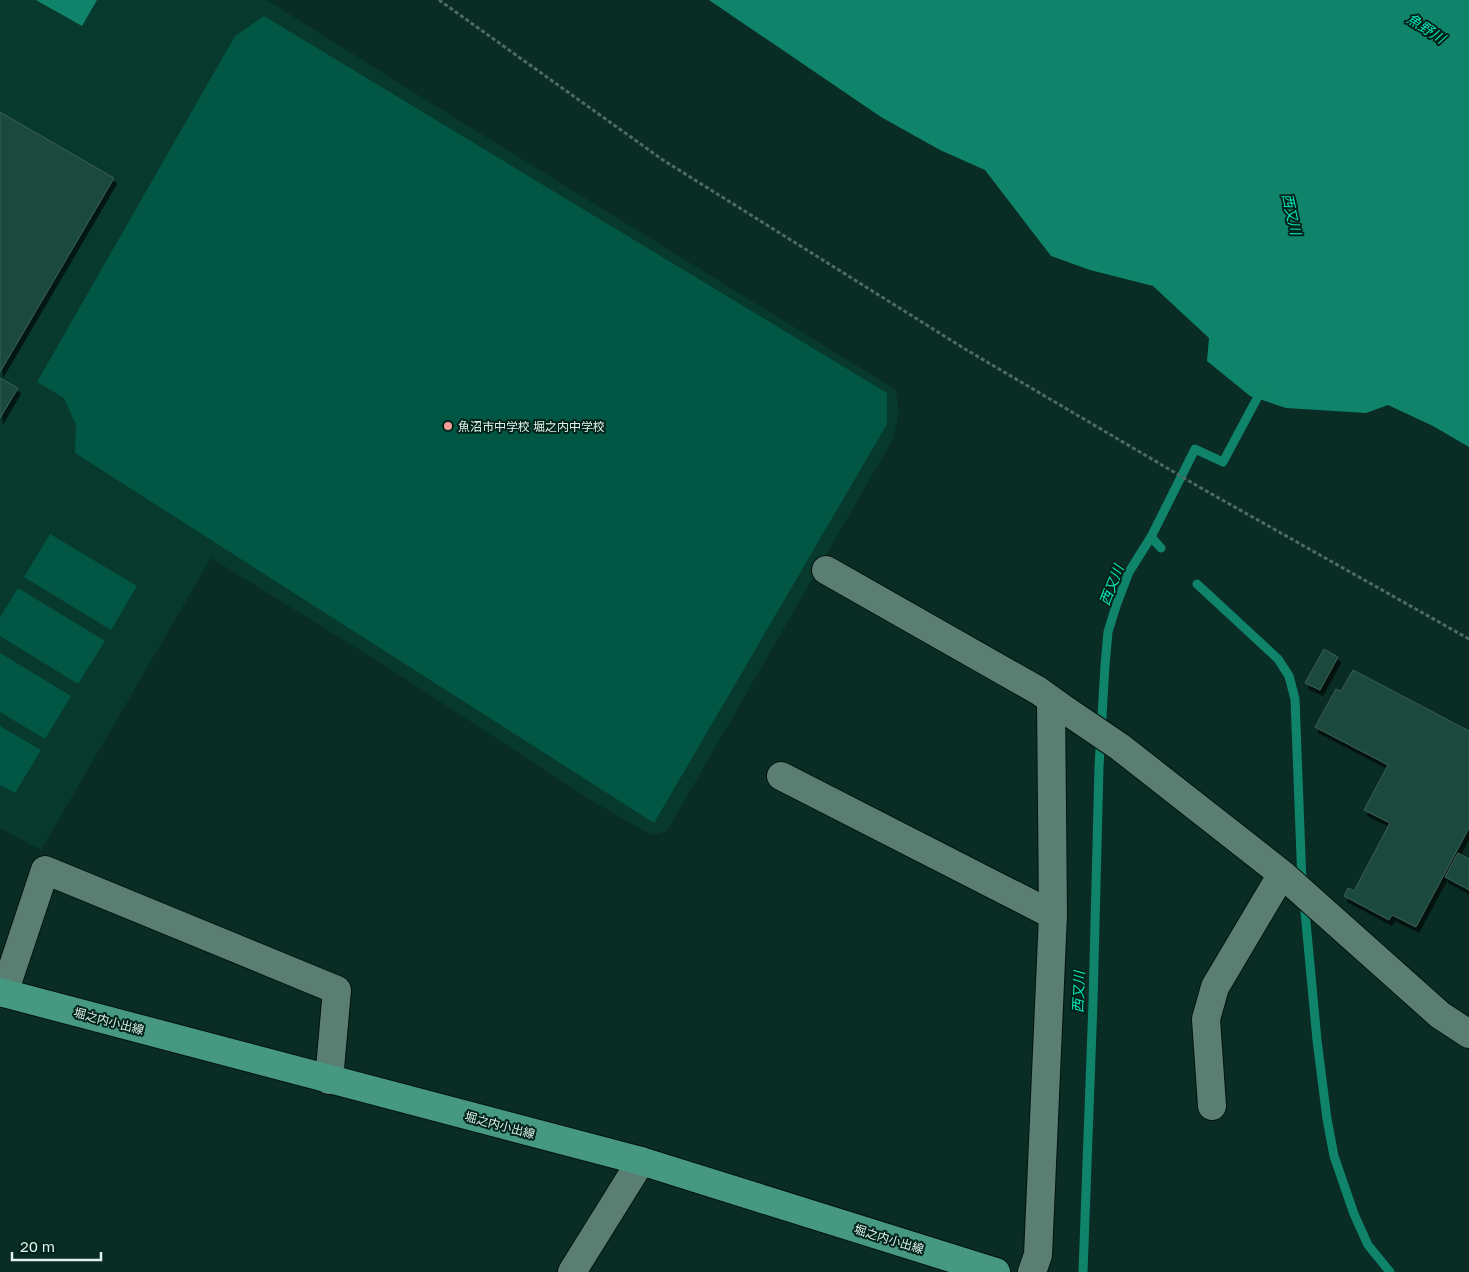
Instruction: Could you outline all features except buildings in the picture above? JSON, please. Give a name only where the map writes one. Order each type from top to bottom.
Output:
[{"type":"main road","name":"堀之内小出線","points":[[2,993],[641,1162],[996,1272]]},
{"type":"street","points":[[826,570],[1039,691],[1120,747],[1285,877],[1440,1015],[1469,1034]]},
{"type":"street","points":[[1032,1272],[1038,1255],[1053,915],[1058,704]]},
{"type":"street","points":[[781,776],[1053,915]]},
{"type":"street","points":[[2,993],[46,870],[337,990],[329,1080]]},
{"type":"street","points":[[1212,1106],[1206,1019],[1215,987],[1285,877]]},
{"type":"street","points":[[572,1272],[641,1162]]},
{"type":"path","points":[[439,0],[663,160],[964,349],[1201,488],[1469,639]]},
{"type":"shaded area","name":"魚沼市中学校 堀之内中学校","points":[[0,0],[267,0],[896,390],[899,413],[893,439],[667,831],[651,835],[589,799],[384,665],[211,558],[41,850],[0,828]]},
{"type":"shaded area","name":"魚沼市中学校 堀之内中学校","points":[[264,16],[887,393],[887,424],[654,823],[75,453],[76,425],[64,398],[37,382],[235,36]]},
{"type":"shaded area","points":[[50,534],[137,586],[111,630],[24,577]]},
{"type":"shaded area","points":[[18,588],[105,641],[78,684],[0,636],[0,617]]},
{"type":"shaded area","points":[[0,653],[71,696],[45,739],[0,712]]},
{"type":"shaded area","points":[[0,726],[41,750],[15,793],[0,785]]},
{"type":"water","points":[[36,0],[97,0],[82,26]]},
{"type":"water","name":"魚野川","points":[[709,0],[1469,0],[1469,447],[1433,426],[1388,405],[1366,413],[1286,408],[1250,396],[1207,361],[1209,338],[1153,286],[1090,270],[1051,256],[985,170],[940,150],[881,117]]},
{"type":"waterway","name":"西又川","points":[[1083,1272],[1099,767],[1108,632],[1129,572],[1151,537],[1195,449],[1223,462],[1262,389]]},
{"type":"waterway","points":[[1151,537],[1161,548]]},
{"type":"waterway","points":[[1197,584],[1278,659],[1289,676],[1295,699],[1302,883]]},
{"type":"waterway","points":[[1304,901],[1317,1040],[1327,1119],[1334,1156],[1354,1214],[1368,1245],[1390,1272]]},
{"type":"place","name":"魚沼市中学校 堀之内中学校","points":[[448,426]]}]
